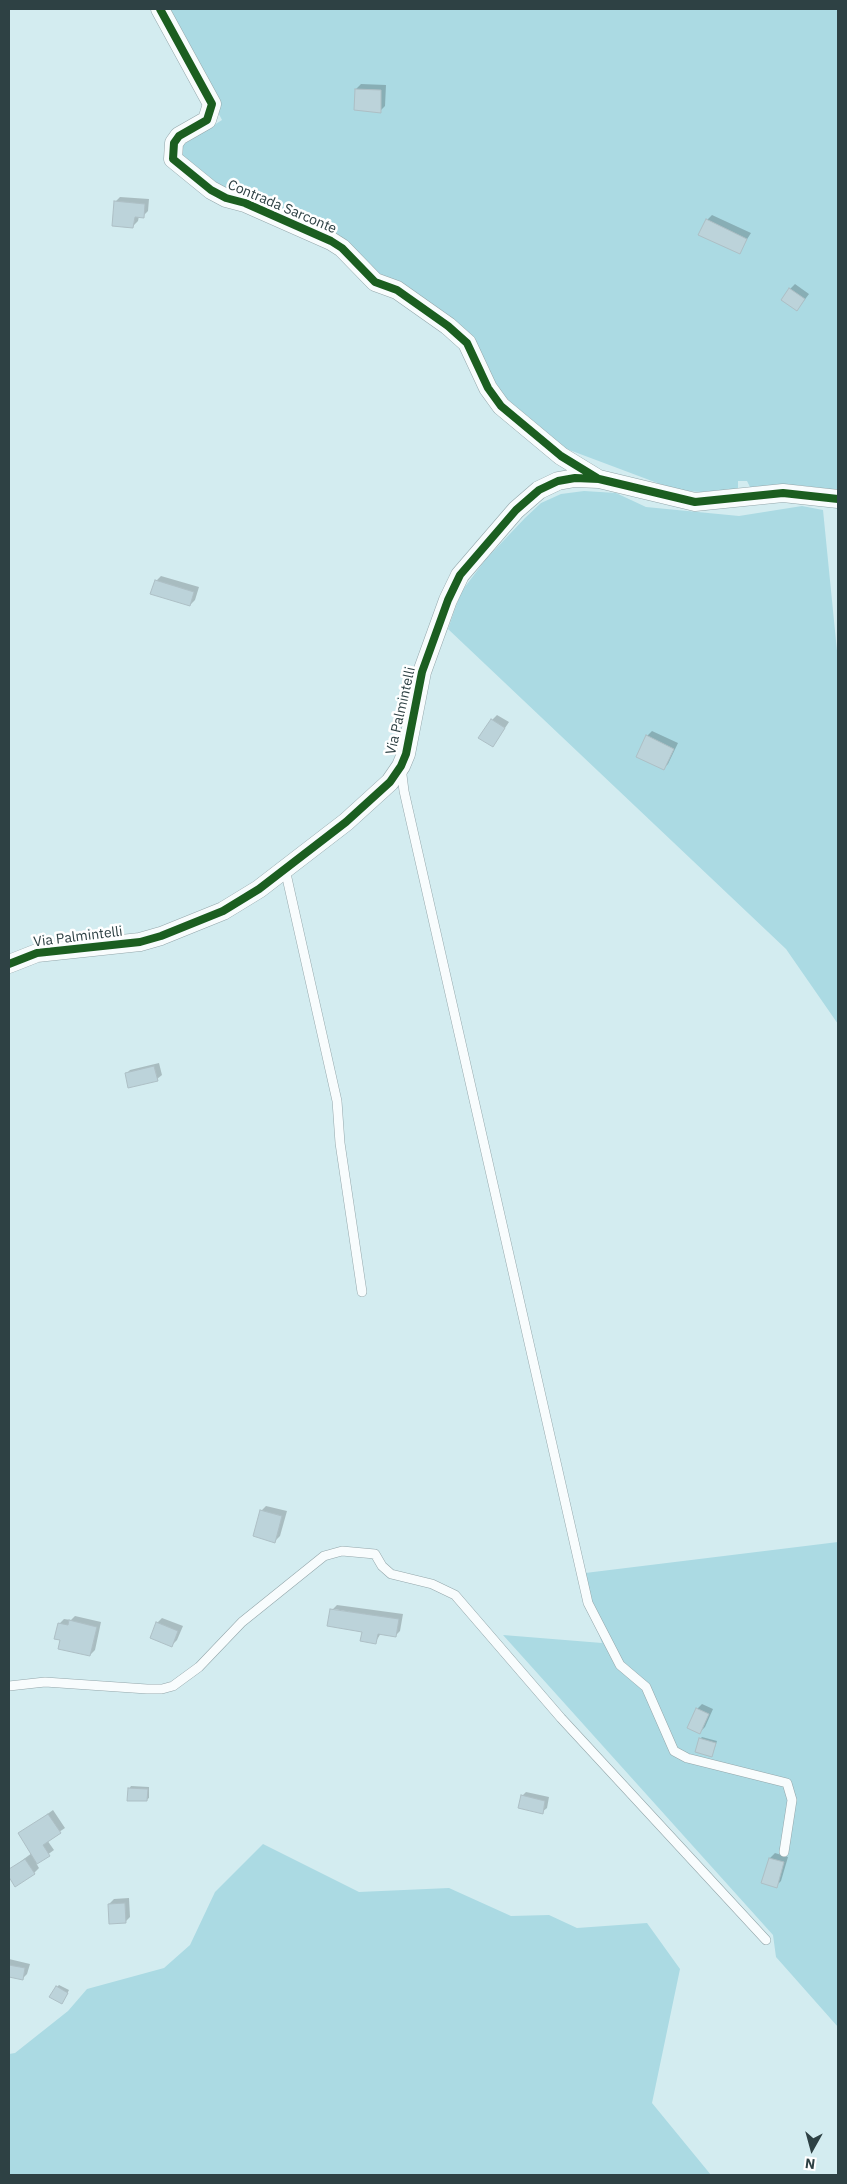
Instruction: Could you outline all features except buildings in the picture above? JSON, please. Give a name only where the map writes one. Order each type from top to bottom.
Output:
[{"type":"street","name":"Contrada Sarconte","points":[[160,9],[212,104],[207,120],[179,136],[174,143],[173,159],[211,190],[226,198],[245,203],[332,241],[342,248],[366,275],[375,282],[397,290],[448,326],[467,343],[488,388],[501,406],[561,456],[599,479]]},
{"type":"street","name":"Via Palmintelli","points":[[9,964],[37,953],[140,942],[161,936],[230,907],[259,889],[346,822],[390,782],[401,766],[406,754],[422,672],[448,600],[460,575],[516,510],[539,490],[558,481],[575,478],[599,479],[695,502],[783,493],[838,499]]},
{"type":"lane","points":[[401,766],[404,790],[588,1603],[620,1665],[646,1686],[674,1751],[687,1758],[787,1783],[792,1800],[784,1852]]},
{"type":"lane","points":[[285,869],[337,1101],[340,1143],[362,1292]]},
{"type":"lane","points":[[9,1686],[44,1682],[147,1689],[162,1689],[173,1686],[199,1667],[242,1622],[324,1556],[342,1551],[375,1554],[382,1566],[391,1574],[432,1584],[455,1595],[560,1718],[766,1940]]},
{"type":"shaded area","points":[[165,9],[838,9],[838,490],[798,485],[750,487],[747,481],[738,481],[738,489],[700,492],[676,490],[564,448],[506,402],[471,338],[370,272],[230,195],[182,160],[178,148],[222,120]]},
{"type":"shaded area","points":[[584,491],[616,493],[646,507],[739,516],[802,506],[823,510],[838,661],[838,1024],[786,949],[448,629],[461,592],[486,559],[525,518],[541,503],[561,494]]},
{"type":"shaded area","points":[[838,1542],[838,2027],[776,1957],[773,1935],[503,1635],[602,1643],[577,1574]]},
{"type":"shaded area","points":[[263,1844],[359,1892],[449,1888],[511,1916],[549,1915],[577,1928],[647,1923],[680,1969],[652,2103],[711,2175],[9,2175],[9,2054],[15,2053],[68,2011],[87,1989],[164,1968],[190,1945],[215,1892]]},
{"type":"cycle path","points":[[160,9],[212,104],[207,120],[179,136],[174,143],[173,159],[211,190],[226,198],[245,203],[331,241],[342,248],[375,282],[397,290],[448,326],[467,343],[488,388],[501,406],[561,456],[597,478]]},
{"type":"cycle path","points":[[9,964],[37,953],[140,942],[161,936],[223,911],[259,889],[346,822],[390,782],[401,766],[406,754],[422,672],[448,600],[460,575],[516,510],[539,490],[558,481],[575,478],[599,479],[695,502],[783,493],[838,499]]}]
